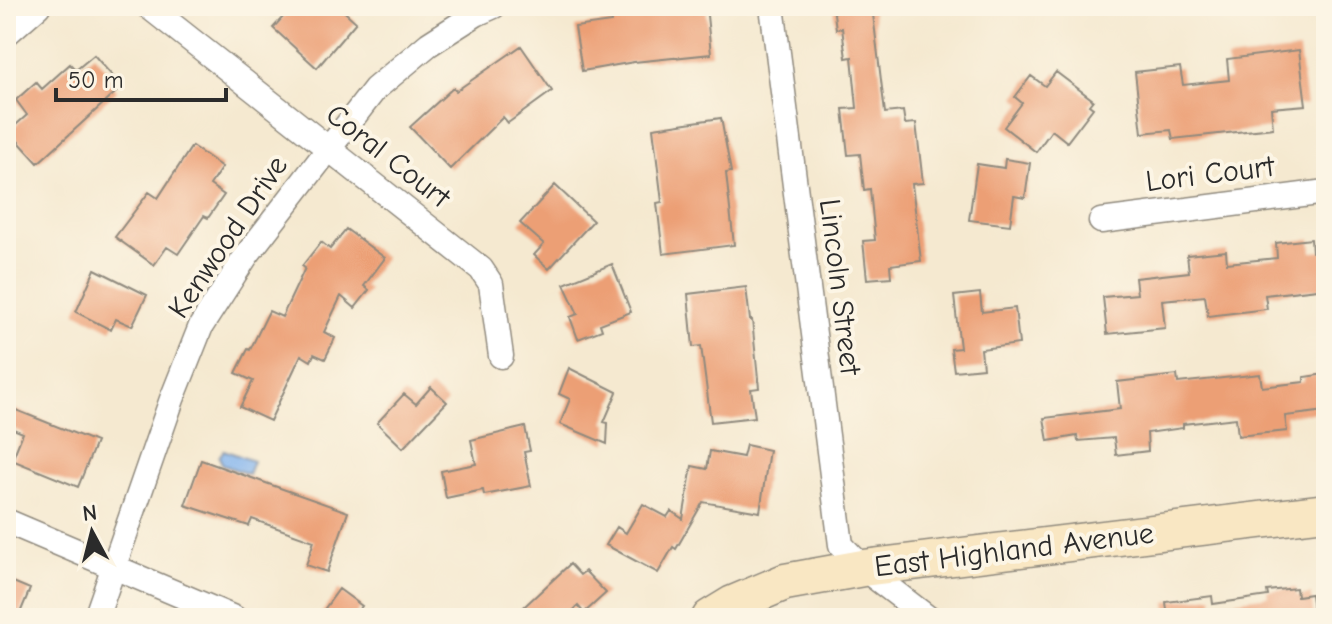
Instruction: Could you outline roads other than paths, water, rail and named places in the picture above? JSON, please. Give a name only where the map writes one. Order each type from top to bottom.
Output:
[{"type":"street","points":[[6,34],[38,6]]},
{"type":"street","name":"Coral Court","points":[[148,6],[481,269],[491,284],[501,356]]},
{"type":"street","name":"Kenwood Drive","points":[[96,618],[172,399],[201,326],[246,256],[375,89],[418,53],[476,14],[494,6]]},
{"type":"street","name":"Lincoln Street","points":[[772,6],[841,545],[863,568],[928,618]]},
{"type":"street","name":"Lori Court","points":[[1101,221],[1326,192]]},
{"type":"street","name":"East Highland Avenue","points":[[710,618],[733,604],[785,582],[863,568],[1326,512]]},
{"type":"street","points":[[6,521],[234,618]]},
{"type":"water","points":[[224,450],[253,461],[248,474],[223,465],[219,457]]}]
